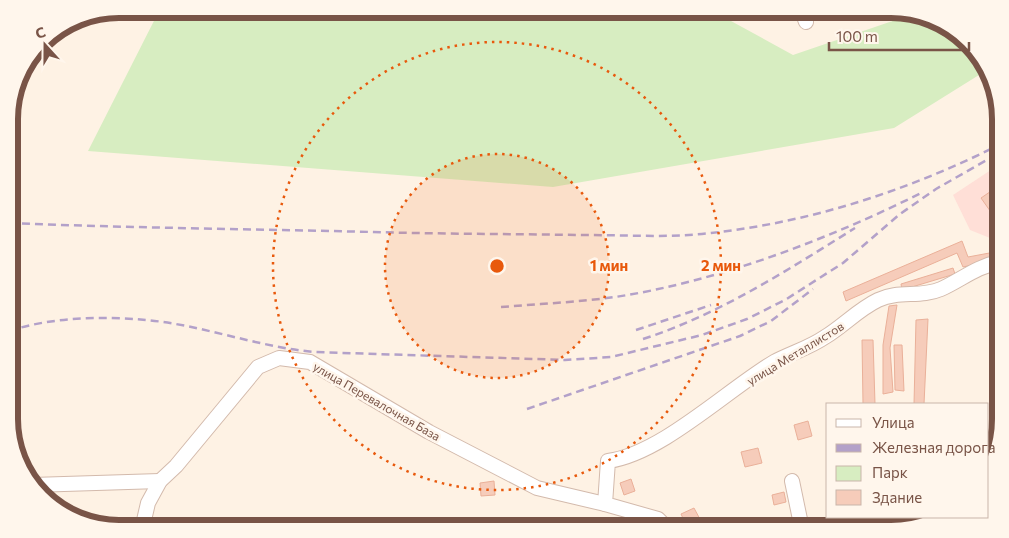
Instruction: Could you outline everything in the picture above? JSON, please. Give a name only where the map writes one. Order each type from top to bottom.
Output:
[{"type":"street","name":"улица Металлистов","points":[[605,504],[608,461],[618,460],[654,445],[774,362],[824,338],[879,300],[899,294],[924,295],[943,288],[969,272],[992,265]]},
{"type":"street","name":"улица Перевалочная База","points":[[144,520],[148,503],[160,481],[176,466],[258,367],[279,358],[310,362],[429,432],[536,488],[605,504],[658,520]]},
{"type":"street","points":[[41,485],[160,481]]},
{"type":"street","points":[[792,481],[800,520]]},
{"type":"shaded area","points":[[992,169],[992,239],[970,230],[953,195]]},
{"type":"green space","points":[[155,18],[725,18],[793,55],[901,18],[923,23],[947,34],[967,52],[981,74],[894,128],[553,187],[88,151]]},
{"type":"building","points":[[992,190],[992,214],[981,198]]},
{"type":"building","points":[[962,241],[968,257],[992,252],[992,261],[963,267],[957,253],[846,301],[843,292]]},
{"type":"building","points":[[953,268],[955,274],[902,290],[901,284]]},
{"type":"building","points":[[897,305],[890,348],[893,392],[883,394],[883,345],[889,306]]},
{"type":"building","points":[[928,319],[924,403],[914,403],[916,320]]},
{"type":"building","points":[[862,340],[873,340],[875,403],[863,403]]},
{"type":"building","points":[[894,345],[902,345],[904,391],[895,390]]},
{"type":"building","points":[[808,421],[812,436],[798,440],[794,425]]},
{"type":"building","points":[[758,448],[762,463],[745,467],[741,452]]},
{"type":"building","points":[[631,479],[635,491],[624,495],[620,483]]},
{"type":"building","points":[[494,481],[495,495],[481,496],[480,483]]},
{"type":"building","points":[[784,492],[786,502],[774,505],[772,495]]},
{"type":"building","points":[[694,508],[700,520],[684,520],[681,514]]},
{"type":"railway","points":[[18,223],[426,233],[695,235],[786,221],[859,202],[930,176],[992,148]]},
{"type":"railway","points":[[18,328],[60,320],[129,319],[188,326],[272,346],[315,352],[565,360],[611,357],[702,335],[747,319],[785,300],[843,263],[900,214],[936,189],[992,157]]},
{"type":"railway","points":[[501,307],[615,297],[692,281],[771,257],[849,227],[921,193]]},
{"type":"railway","points":[[643,339],[671,329],[726,304],[855,228]]},
{"type":"railway","points":[[527,409],[740,336],[771,321],[813,289]]},
{"type":"railway","points":[[636,330],[711,305]]}]
